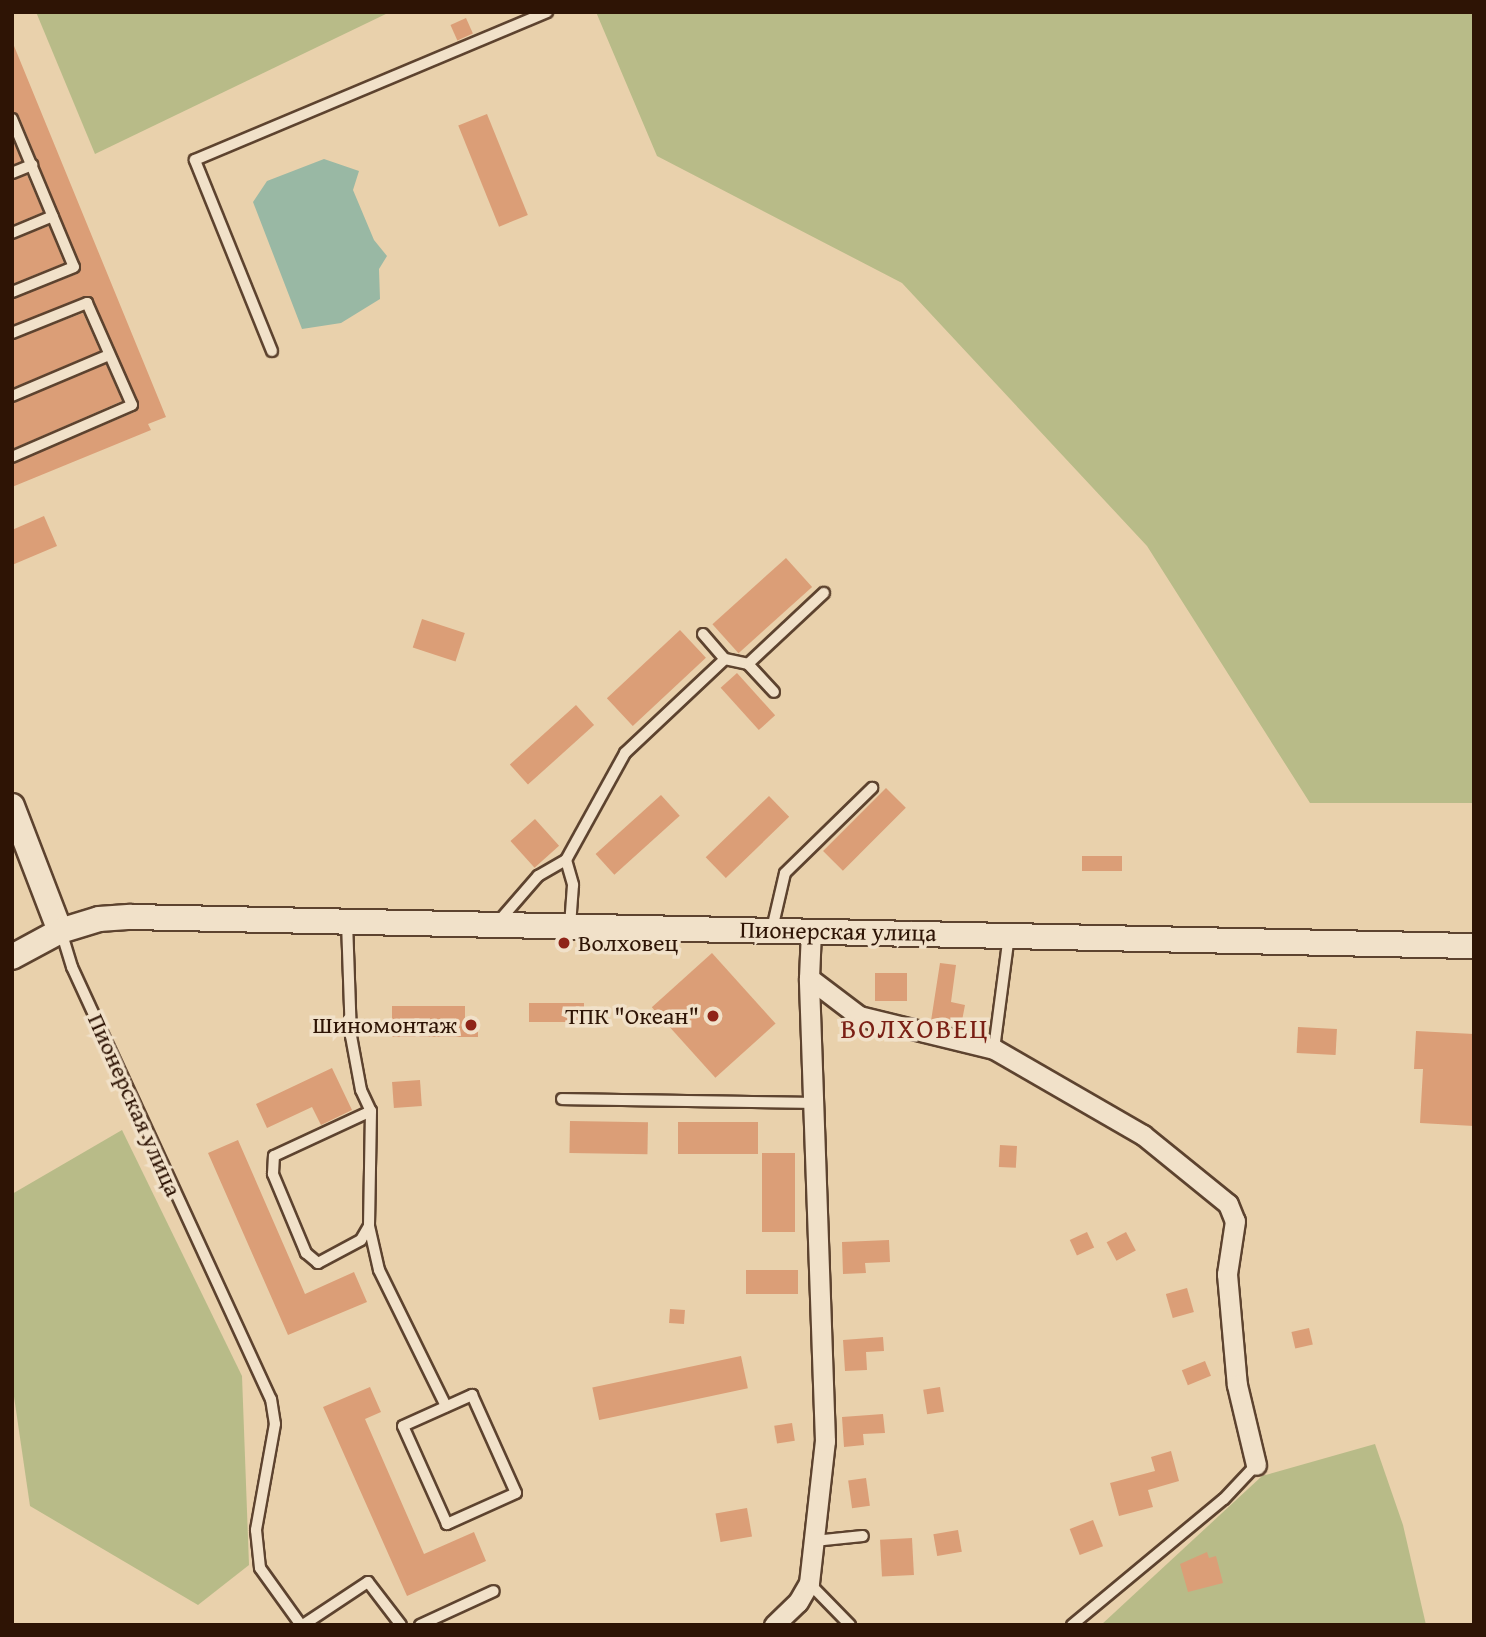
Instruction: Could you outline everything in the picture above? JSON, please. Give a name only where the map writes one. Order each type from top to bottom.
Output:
[{"type":"street","name":"Пионерская улица","points":[[12,806],[61,931]]},
{"type":"street","name":"Пионерская улица","points":[[12,957],[61,931],[110,918],[1474,946]]},
{"type":"street","points":[[774,1625],[799,1602],[809,1583],[825,1441],[812,1103],[809,978],[811,931]]},
{"type":"street","points":[[809,978],[859,1016],[994,1049],[1143,1135],[1233,1212],[1227,1274],[1237,1385],[1256,1465]]},
{"type":"lane","points":[[272,351],[195,160],[547,12]]},
{"type":"lane","points":[[12,119],[74,267],[12,292]]},
{"type":"lane","points":[[12,173],[32,165]]},
{"type":"lane","points":[[12,233],[53,216]]},
{"type":"lane","points":[[12,333],[87,303],[132,405],[12,457]]},
{"type":"lane","points":[[12,396],[109,355]]},
{"type":"lane","points":[[748,664],[824,593]]},
{"type":"lane","points":[[703,634],[725,659],[748,664],[774,692]]},
{"type":"lane","points":[[496,924],[538,876],[566,860],[625,753],[725,659]]},
{"type":"lane","points":[[772,930],[785,873],[872,788]]},
{"type":"lane","points":[[566,860],[573,885],[570,926]]},
{"type":"lane","points":[[347,922],[353,986],[351,1036],[361,1090],[371,1111],[369,1226],[379,1270],[446,1406]]},
{"type":"lane","name":"Пионерская улица","points":[[61,931],[72,967],[271,1399],[275,1424],[256,1530],[260,1568],[302,1625]]},
{"type":"lane","points":[[994,1049],[1009,935]]},
{"type":"lane","points":[[562,1099],[812,1103]]},
{"type":"lane","points":[[369,1226],[361,1240],[318,1264],[306,1253],[273,1174],[274,1156],[371,1111]]},
{"type":"lane","points":[[472,1395],[516,1493],[447,1524],[403,1426],[446,1406],[472,1395]]},
{"type":"lane","points":[[1072,1625],[1224,1499],[1256,1465]]},
{"type":"lane","points":[[814,1541],[863,1536]]},
{"type":"lane","points":[[302,1625],[368,1582],[401,1625]]},
{"type":"lane","points":[[809,1583],[850,1625]]},
{"type":"lane","points":[[427,1623],[494,1591]]},
{"type":"green space","points":[[36,12],[390,12],[95,154]]},
{"type":"green space","points":[[596,12],[1474,12],[1474,803],[1310,803],[1147,546],[902,283],[657,156]]},
{"type":"green space","points":[[122,1130],[242,1376],[249,1565],[198,1605],[30,1506],[12,1383],[12,1194]]},
{"type":"green space","points":[[1375,1444],[1403,1525],[1426,1625],[1101,1625],[1262,1476]]},
{"type":"shaded area","points":[[324,159],[359,171],[353,190],[374,240],[387,256],[379,269],[380,299],[341,323],[302,329],[253,202],[267,181]]},
{"type":"building","points":[[466,18],[473,34],[457,40],[450,25]]},
{"type":"building","points":[[12,41],[166,417],[148,424],[151,430],[12,487],[12,464],[135,412],[139,405],[91,297],[12,325],[12,299],[77,274],[81,267],[19,116],[12,112]]},
{"type":"building","points":[[487,114],[528,215],[499,227],[458,126]]},
{"type":"building","points":[[12,139],[22,161],[12,165]]},
{"type":"building","points":[[27,175],[43,212],[12,225],[12,180]]},
{"type":"building","points":[[49,226],[64,263],[12,284],[12,240]]},
{"type":"building","points":[[83,313],[100,351],[12,388],[12,340]]},
{"type":"building","points":[[106,364],[122,401],[12,449],[12,403]]},
{"type":"building","points":[[44,516],[57,546],[12,565],[12,530]]},
{"type":"building","points":[[786,558],[812,587],[739,653],[712,624]]},
{"type":"building","points":[[422,619],[465,633],[456,661],[413,648]]},
{"type":"building","points":[[680,630],[706,658],[633,726],[607,698]]},
{"type":"building","points":[[737,673],[775,715],[759,730],[721,688]]},
{"type":"building","points":[[576,705],[594,725],[528,785],[510,765]]},
{"type":"building","points":[[886,788],[906,808],[843,871],[823,851]]},
{"type":"building","points":[[661,795],[680,816],[614,875],[596,854]]},
{"type":"building","points":[[769,796],[789,817],[726,878],[706,857]]},
{"type":"building","points":[[535,819],[559,846],[535,868],[510,841]]},
{"type":"building","points":[[1082,856],[1122,856],[1122,871],[1082,871]]},
{"type":"building","name":"ТПК \"Океан\"","points":[[712,953],[776,1024],[715,1078],[652,1007]]},
{"type":"building","points":[[940,963],[956,965],[951,1002],[965,1005],[961,1026],[931,1021]]},
{"type":"building","points":[[875,973],[907,973],[907,1001],[875,1001]]},
{"type":"building","points":[[529,1003],[584,1003],[584,1022],[529,1022]]},
{"type":"building","points":[[392,1006],[465,1006],[465,1018],[478,1018],[478,1037],[392,1037]]},
{"type":"building","points":[[1298,1027],[1337,1029],[1336,1055],[1297,1053]]},
{"type":"building","points":[[1416,1031],[1474,1034],[1474,1126],[1420,1123],[1423,1069],[1414,1069]]},
{"type":"building","points":[[332,1068],[352,1110],[321,1125],[312,1107],[267,1128],[256,1104]]},
{"type":"building","points":[[420,1080],[422,1106],[394,1108],[392,1082]]},
{"type":"building","points":[[570,1121],[648,1122],[647,1154],[569,1153]]},
{"type":"building","points":[[678,1122],[758,1122],[758,1154],[678,1154]]},
{"type":"building","points":[[238,1140],[305,1294],[354,1272],[367,1302],[288,1335],[208,1153]]},
{"type":"building","points":[[1000,1145],[1017,1146],[1016,1168],[999,1167]]},
{"type":"building","points":[[762,1153],[795,1153],[795,1232],[762,1232]]},
{"type":"building","points":[[1087,1232],[1094,1247],[1077,1255],[1070,1240]]},
{"type":"building","points":[[1126,1232],[1136,1251],[1116,1261],[1107,1242]]},
{"type":"building","points":[[889,1240],[890,1262],[865,1263],[866,1273],[843,1274],[842,1242]]},
{"type":"building","points":[[746,1270],[798,1270],[798,1294],[746,1294]]},
{"type":"building","points":[[1187,1288],[1194,1312],[1173,1318],[1166,1294]]},
{"type":"building","points":[[670,1309],[685,1310],[684,1324],[669,1323]]},
{"type":"building","points":[[1309,1328],[1313,1345],[1295,1349],[1291,1332]]},
{"type":"building","points":[[883,1337],[884,1351],[866,1352],[867,1370],[845,1371],[843,1340]]},
{"type":"building","points":[[741,1356],[748,1388],[599,1420],[592,1388]]},
{"type":"building","points":[[1205,1361],[1211,1376],[1188,1385],[1182,1370]]},
{"type":"building","points":[[370,1387],[381,1412],[365,1419],[424,1554],[474,1532],[486,1561],[407,1596],[323,1407]]},
{"type":"building","points":[[940,1387],[944,1412],[927,1414],[923,1390]]},
{"type":"building","points":[[883,1414],[885,1433],[863,1434],[864,1445],[844,1447],[842,1417]]},
{"type":"building","points":[[792,1423],[795,1441],[777,1444],[774,1426]]},
{"type":"building","points":[[1171,1451],[1179,1481],[1148,1490],[1153,1507],[1119,1516],[1110,1483],[1155,1471],[1151,1457]]},
{"type":"building","points":[[866,1478],[870,1506],[852,1508],[848,1481]]},
{"type":"building","points":[[747,1508],[752,1537],[721,1542],[715,1514]]},
{"type":"building","points":[[1093,1520],[1103,1546],[1080,1555],[1070,1529]]},
{"type":"building","points":[[958,1530],[962,1552],[937,1556],[933,1534]]},
{"type":"building","points":[[912,1538],[914,1575],[882,1577],[880,1540]]},
{"type":"building","points":[[1207,1552],[1209,1558],[1216,1556],[1223,1583],[1188,1592],[1180,1564]]},
{"type":"place","name":"Волховец","points":[[564,943]]},
{"type":"place","name":"ТПК \"Океан\"","points":[[713,1016]]},
{"type":"place","name":"Шиномонтаж","points":[[471,1025]]},
{"type":"district","name":"ВОЛХОВЕЦ","points":[[915,1028]]}]
